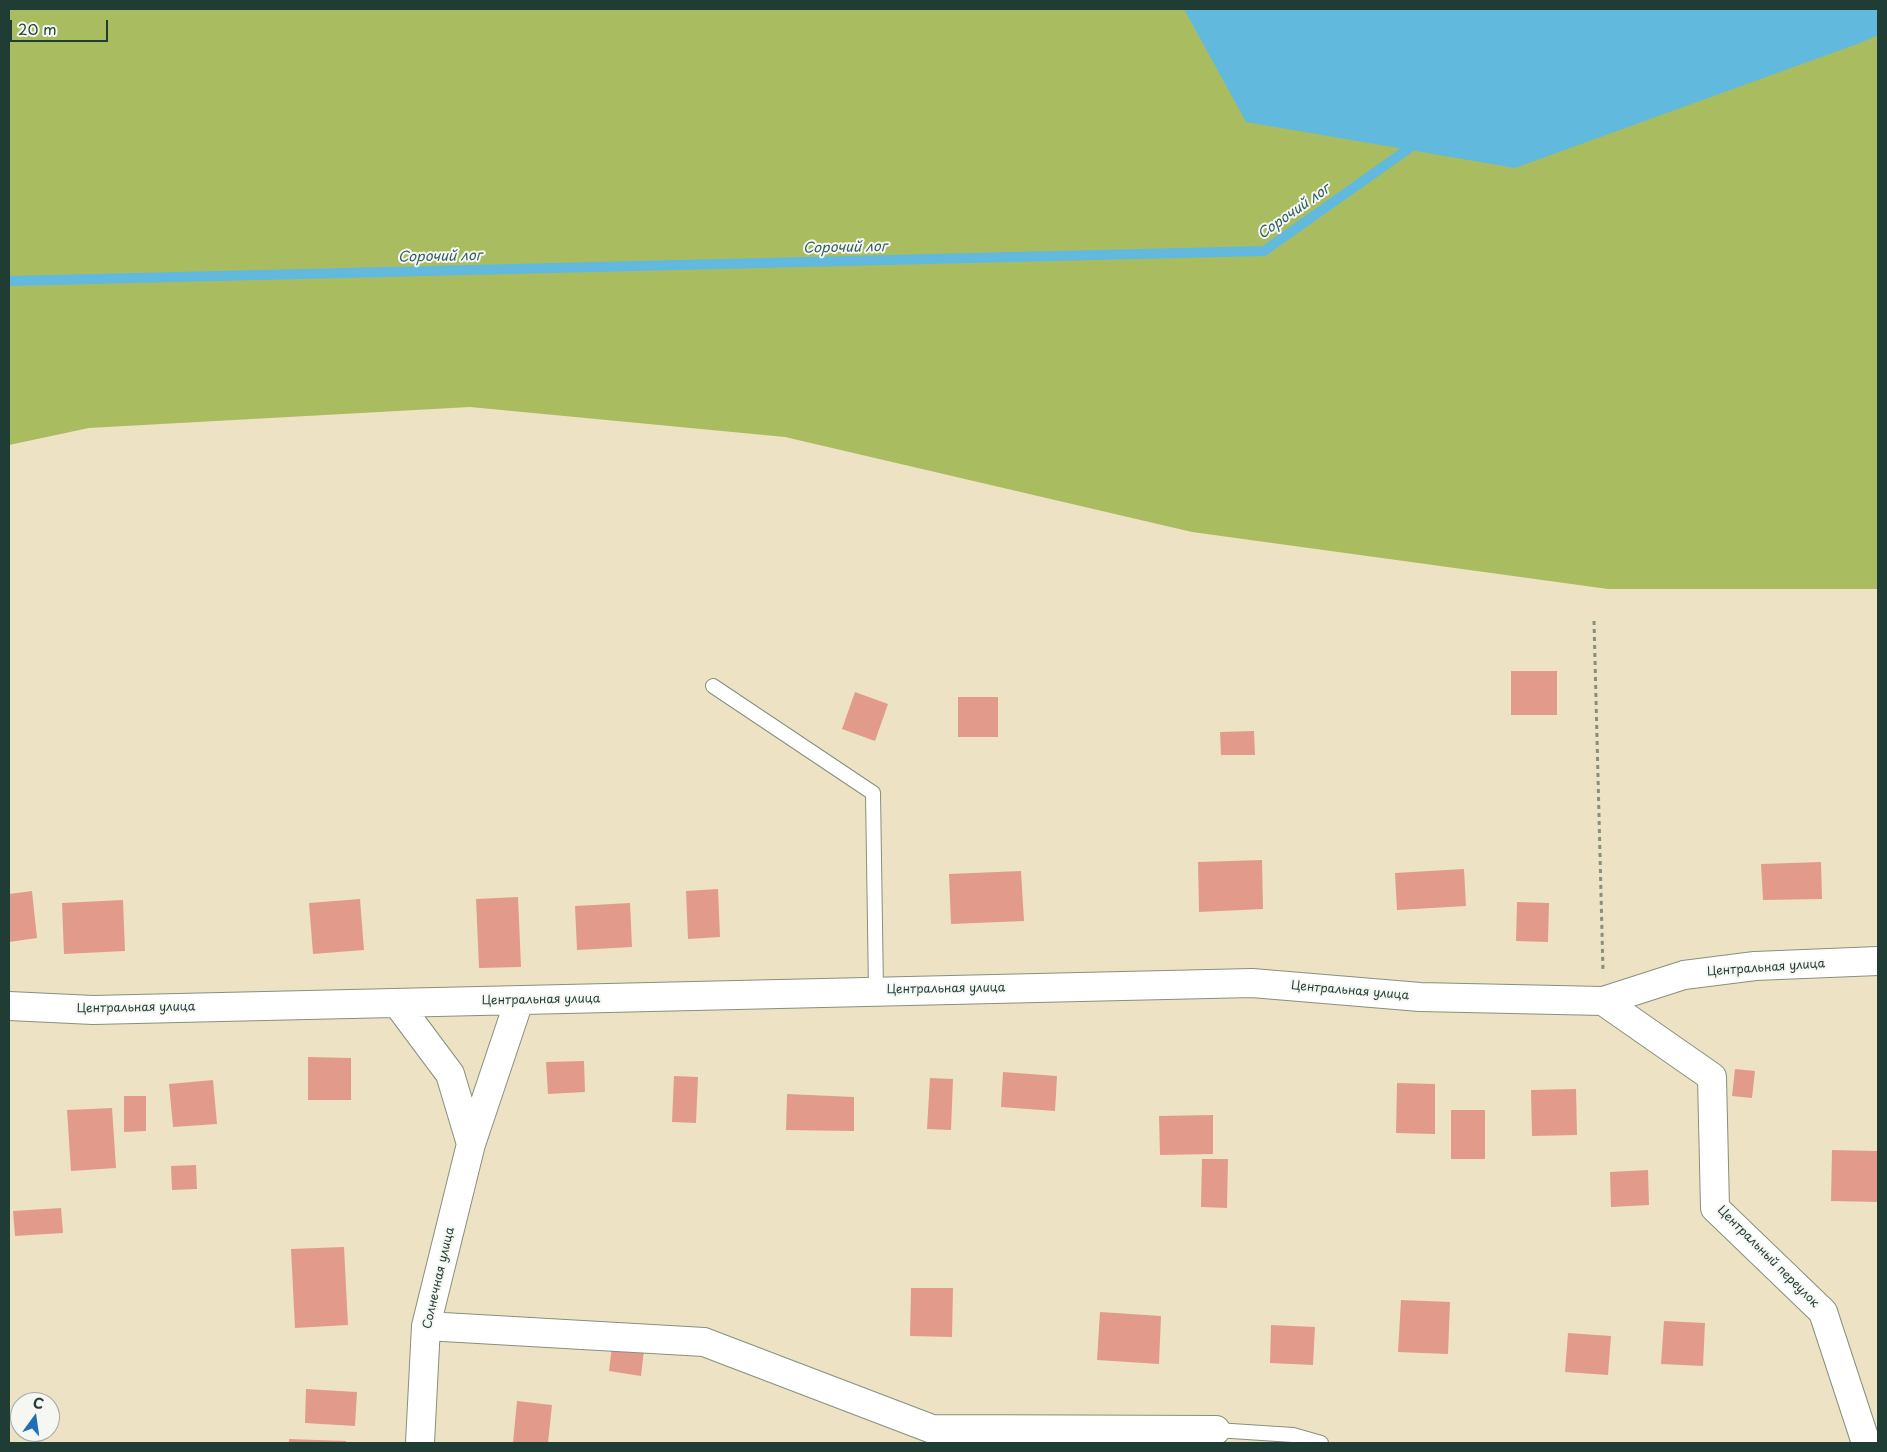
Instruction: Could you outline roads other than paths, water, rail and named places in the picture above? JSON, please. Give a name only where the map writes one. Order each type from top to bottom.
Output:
[{"type":"street","name":"Центральная улица","points":[[9,1006],[93,1010],[1252,983],[1420,997],[1603,1000],[1684,976],[1755,966],[1878,961]]},
{"type":"street","name":"Солнечная улица","points":[[420,1443],[426,1326],[471,1144],[519,1000]]},
{"type":"street","name":"Центральный переулок","points":[[1603,1000],[1712,1077],[1715,1208],[1823,1312],[1866,1443]]},
{"type":"street","points":[[398,1003],[450,1074],[471,1144]]},
{"type":"street","points":[[426,1326],[704,1342],[932,1429],[1216,1430]]},
{"type":"lane","points":[[713,686],[873,793],[876,991]]},
{"type":"lane","points":[[1216,1430],[1293,1436],[1321,1443]]},
{"type":"water","points":[[1184,9],[1878,9],[1878,35],[1515,168],[1246,122]]},
{"type":"waterway","name":"Сорочий лог","points":[[9,281],[1264,251],[1418,142]]}]
